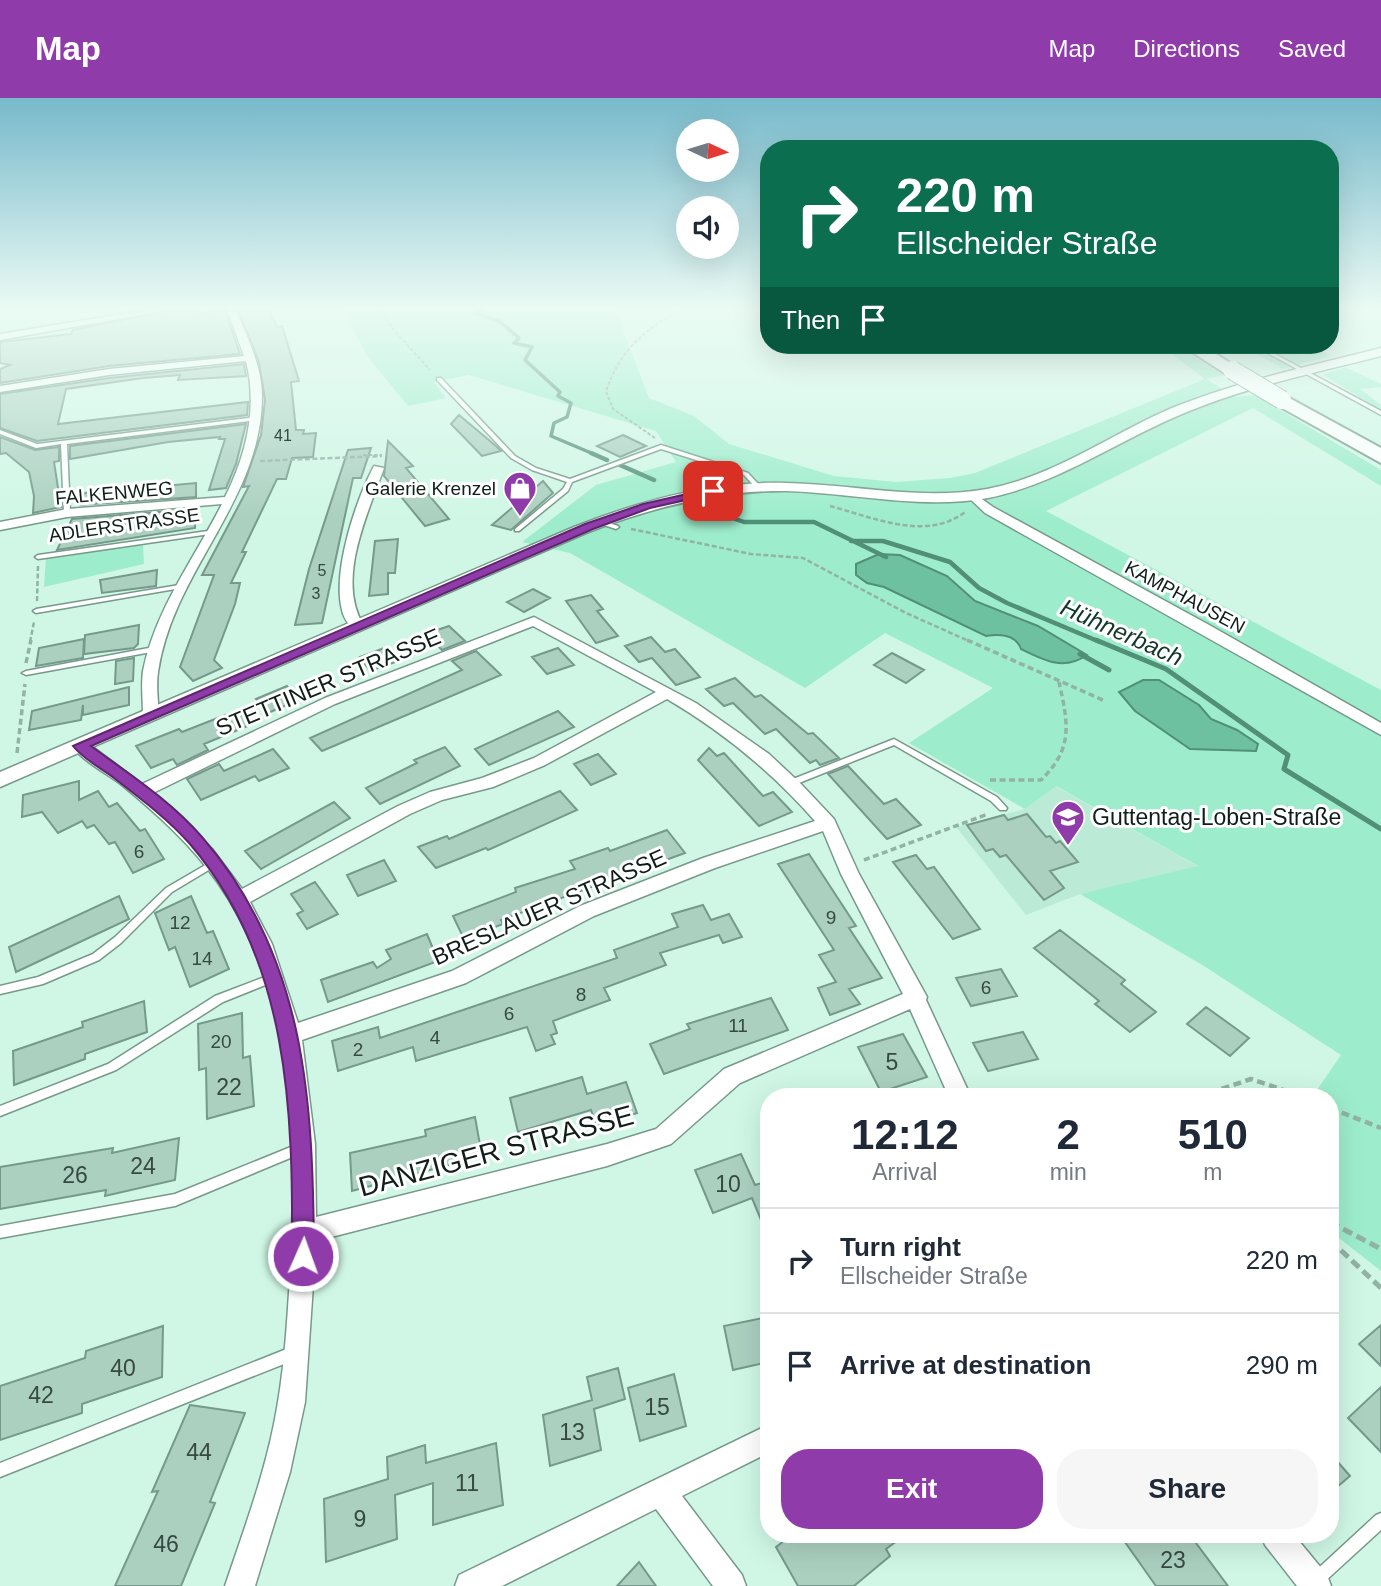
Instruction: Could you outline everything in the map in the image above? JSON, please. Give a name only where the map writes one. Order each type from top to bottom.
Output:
[{"type":"highway","points":[[1246,378],[1381,457]]},
{"type":"highway","points":[[1277,378],[1381,437]]},
{"type":"street","points":[[0,389],[68,378]]},
{"type":"street","name":"ADLERSTRASSE","points":[[151,715],[148,689],[159,634],[232,500],[246,462],[256,419],[257,395],[254,378]]},
{"type":"street","points":[[7,777],[357,626],[676,498],[758,487],[970,502],[1033,479],[1180,409],[1285,378]]},
{"type":"street","points":[[357,626],[347,612],[344,600],[347,577],[378,468]]},
{"type":"street","name":"FALKENWEG","points":[[0,527],[66,513],[232,500]]},
{"type":"street","name":"KAMPHAUSEN","points":[[970,502],[1206,628],[1381,730]]},
{"type":"street","name":"STETTINER STRASSE","points":[[142,791],[330,701],[534,621],[667,692]]},
{"type":"street","points":[[239,900],[325,850],[431,797],[493,781],[548,757],[621,720],[667,692],[735,736],[791,783],[828,823],[846,866],[917,997],[956,1088]]},
{"type":"street","points":[[80,746],[142,791],[186,830],[214,863],[239,900],[259,937],[275,977],[290,1035],[303,1147],[305,1232],[297,1352],[292,1403],[278,1462],[240,1586]]},
{"type":"street","name":"BRESLAUER STRASSE","points":[[290,1035],[459,977],[587,911],[709,863],[828,823]]},
{"type":"street","name":"DANZIGER STRASSE","points":[[305,1232],[607,1155],[663,1137],[732,1076],[917,997]]},
{"type":"street","points":[[470,1586],[760,1442]]},
{"type":"street","points":[[660,1491],[731,1586]]},
{"type":"street","points":[[1281,1543],[1314,1584]]},
{"type":"lane","points":[[1319,378],[1381,413]]},
{"type":"lane","points":[[439,379],[513,457],[534,469],[570,481],[660,447],[746,474],[758,487]]},
{"type":"lane","points":[[0,432],[36,446],[256,419]]},
{"type":"lane","points":[[64,442],[66,513]]},
{"type":"lane","points":[[517,530],[566,490],[570,481]]},
{"type":"lane","name":"ADLERSTRASSE","points":[[38,557],[215,532]]},
{"type":"lane","points":[[36,611],[185,586]]},
{"type":"lane","points":[[26,673],[154,649]]},
{"type":"lane","points":[[791,783],[894,742],[968,783],[1003,808]]},
{"type":"lane","points":[[0,990],[40,981],[96,957],[118,940],[169,890],[214,863]]},
{"type":"lane","points":[[0,1111],[112,1067],[219,999],[275,977]]},
{"type":"lane","points":[[0,1232],[176,1200],[303,1147]]},
{"type":"lane","points":[[0,1470],[297,1352]]},
{"type":"lane","points":[[1314,1584],[1381,1520]]},
{"type":"path","points":[[611,378],[606,391],[613,410],[657,439],[662,444],[660,447]]},
{"type":"path","points":[[246,462],[382,454],[378,468]]},
{"type":"path","points":[[821,504],[893,523],[931,527],[946,526],[960,519],[970,502]]},
{"type":"path","points":[[608,525],[751,554],[803,558],[906,613],[1105,701]]},
{"type":"path","points":[[634,530],[647,525]]},
{"type":"path","name":"ADLERSTRASSE","points":[[7,777],[36,611],[38,557]]},
{"type":"path","points":[[968,783],[976,778],[1041,780],[1055,768],[1068,740],[1059,682]]},
{"type":"path","points":[[846,866],[1003,808]]},
{"type":"path","points":[[1224,1088],[1251,1079],[1278,1088]]},
{"type":"path","points":[[1339,1112],[1381,1128]]},
{"type":"path","points":[[1339,1227],[1381,1249]]},
{"type":"path","points":[[1339,1248],[1381,1288]]},
{"type":"shaded area","points":[[385,378],[452,378],[434,382],[446,398],[408,406]]},
{"type":"shaded area","points":[[480,378],[642,378],[649,398],[694,416],[729,444],[834,476],[896,482],[950,478],[975,473],[1204,378],[1208,378],[1206,379],[1236,397],[1255,395],[1381,470],[1381,486],[1253,408],[1046,511],[1381,690],[1381,1271],[1339,1238],[1339,1088],[1318,1088],[1341,1055],[1204,966],[1080,894],[1198,866],[1056,786],[1025,809],[909,743],[993,688],[885,633],[805,688],[570,553],[522,542],[596,485],[676,462],[656,431]]},
{"type":"shaded area","points":[[1329,378],[1369,378],[1381,384],[1381,387],[1360,389],[1381,405],[1381,410]]},
{"type":"shaded area","points":[[143,545],[144,564],[44,587],[46,558]]},
{"type":"shaded area","points":[[879,554],[900,555],[947,576],[975,601],[1038,626],[1087,655],[1070,663],[1046,660],[1021,649],[1011,638],[1001,635],[986,636],[884,587],[867,583],[856,575],[856,564]]},
{"type":"shaded area","points":[[1143,680],[1159,680],[1199,705],[1211,719],[1237,730],[1258,744],[1256,751],[1190,749],[1135,711],[1119,692]]},
{"type":"shaded area","name":"Guttentag-Loben-Straße","points":[[1055,786],[1199,867],[1080,894],[1026,915],[956,827],[1025,809]]},
{"type":"building","points":[[0,378],[29,378],[0,383]]},
{"type":"building","points":[[106,378],[140,378],[66,389],[58,424],[248,402],[247,415],[37,441],[0,428],[0,394]]},
{"type":"building","points":[[262,378],[298,378],[299,381],[291,382],[296,430],[304,430],[303,434],[316,433],[313,457],[292,458],[286,479],[277,479],[242,552],[246,552],[231,583],[240,583],[214,660],[222,668],[193,681],[180,667],[214,575],[202,575],[249,486],[243,487],[261,435],[265,400]]},
{"type":"building","points":[[459,415],[501,451],[482,456],[451,424]]},
{"type":"building","points":[[246,424],[236,464],[226,488],[209,490],[225,439],[219,439],[220,437],[168,442],[70,459],[70,446]]},
{"type":"building","points":[[623,435],[646,446],[620,457],[597,446]]},
{"type":"building","points":[[0,437],[35,450],[59,447],[59,461],[54,462],[61,507],[33,513],[34,496],[29,472],[6,453],[0,454]]},
{"type":"building","points":[[388,441],[413,466],[406,468],[449,519],[425,526],[384,476]]},
{"type":"building","points":[[371,448],[361,478],[353,478],[322,623],[295,625],[309,569],[348,450]]},
{"type":"building","points":[[543,481],[553,493],[511,530],[492,525]]},
{"type":"building","points":[[196,483],[196,497],[79,505],[85,493]]},
{"type":"building","points":[[196,509],[195,528],[57,550],[72,519]]},
{"type":"building","points":[[398,539],[395,573],[388,573],[388,594],[369,596],[375,541]]},
{"type":"building","points":[[157,570],[156,586],[102,593],[100,580]]},
{"type":"building","points":[[533,589],[550,598],[524,612],[507,602]]},
{"type":"building","points":[[591,595],[603,609],[597,611],[618,636],[596,643],[566,601]]},
{"type":"building","points":[[139,625],[138,644],[134,648],[84,654],[85,635]]},
{"type":"building","points":[[449,626],[465,641],[442,650],[426,634]]},
{"type":"building","points":[[651,637],[665,652],[675,649],[700,677],[676,685],[652,658],[639,662],[625,646]]},
{"type":"building","points":[[84,639],[83,658],[36,666],[39,648]]},
{"type":"building","points":[[387,647],[398,661],[370,671],[360,657]]},
{"type":"building","points":[[558,648],[574,665],[547,674],[532,657]]},
{"type":"building","points":[[476,651],[501,675],[322,751],[310,738],[462,670],[452,661]]},
{"type":"building","points":[[892,653],[924,670],[906,683],[874,665]]},
{"type":"building","points":[[134,658],[133,681],[115,684],[116,661]]},
{"type":"building","points":[[735,678],[755,697],[761,695],[808,734],[813,733],[839,758],[820,765],[816,760],[810,763],[776,729],[765,734],[733,703],[724,706],[706,689]]},
{"type":"building","points":[[287,686],[298,700],[268,713],[256,699]]},
{"type":"building","points":[[129,687],[129,705],[83,715],[83,705],[81,720],[29,730],[32,711]]},
{"type":"building","points":[[238,710],[250,725],[204,744],[208,750],[177,765],[173,759],[151,768],[136,746],[179,729],[182,732]]},
{"type":"building","points":[[558,711],[574,727],[489,765],[475,749]]},
{"type":"building","points":[[445,747],[460,766],[380,804],[366,788],[417,763],[414,760]]},
{"type":"building","points":[[709,748],[717,756],[724,753],[763,796],[773,792],[792,812],[759,826],[698,760]]},
{"type":"building","points":[[273,749],[289,768],[259,781],[255,776],[201,800],[187,779],[219,764],[224,771]]},
{"type":"building","points":[[598,754],[616,774],[591,785],[574,764]]},
{"type":"building","points":[[848,766],[884,804],[896,799],[921,825],[887,839],[828,774]]},
{"type":"building","points":[[79,781],[79,800],[98,791],[109,807],[117,803],[140,831],[145,829],[164,859],[133,873],[115,842],[109,844],[94,825],[87,828],[82,821],[58,833],[42,812],[22,817],[23,795]]},
{"type":"building","points":[[560,791],[577,810],[488,850],[486,848],[436,868],[418,847],[447,836],[449,839]]},
{"type":"building","points":[[334,802],[350,818],[261,869],[245,851]]},
{"type":"building","points":[[1027,814],[1046,837],[1050,836],[1056,843],[1060,841],[1078,862],[1050,871],[1064,888],[1044,900],[1006,855],[1000,857],[993,849],[986,851],[967,825],[1004,815],[1008,820]]},
{"type":"building","points":[[667,830],[685,853],[501,920],[503,924],[464,939],[453,916],[516,892],[515,888],[575,869],[570,861],[608,848],[610,851]]},
{"type":"building","points":[[809,854],[856,926],[849,928],[882,978],[849,989],[860,1004],[830,1015],[818,988],[836,982],[819,955],[834,950],[778,864]]},
{"type":"building","points":[[916,855],[927,869],[934,867],[980,929],[953,939],[893,862]]},
{"type":"building","points":[[384,860],[396,881],[358,896],[347,875]]},
{"type":"building","points":[[315,882],[338,914],[307,929],[297,914],[303,911],[291,894]]},
{"type":"building","points":[[119,896],[129,919],[16,972],[9,947]]},
{"type":"building","points":[[191,896],[207,933],[213,931],[229,969],[190,987],[175,947],[169,950],[155,913]]},
{"type":"building","points":[[703,905],[711,920],[729,914],[742,937],[723,943],[719,935],[660,953],[666,965],[604,988],[610,1000],[553,1021],[557,1033],[551,1035],[555,1044],[536,1051],[527,1027],[416,1061],[413,1047],[338,1071],[332,1041],[378,1027],[380,1038],[617,958],[614,950],[678,927],[672,914]]},
{"type":"building","points":[[1060,930],[1125,980],[1121,984],[1156,1012],[1130,1032],[1095,1004],[1099,1001],[1034,948]]},
{"type":"building","points":[[427,934],[438,961],[328,1002],[321,980],[373,962],[377,968],[391,959],[386,950]]},
{"type":"building","points":[[1001,969],[1017,996],[971,1006],[956,978]]},
{"type":"building","points":[[771,998],[788,1030],[664,1074],[650,1044],[690,1029],[687,1024]]},
{"type":"building","points":[[144,1001],[147,1032],[85,1054],[85,1059],[14,1085],[13,1051],[83,1027],[82,1022]]},
{"type":"building","points":[[1206,1007],[1249,1038],[1230,1056],[1187,1024]]},
{"type":"building","points":[[242,1013],[243,1058],[250,1056],[254,1106],[207,1119],[206,1068],[199,1070],[198,1024]]},
{"type":"building","points":[[1023,1032],[1038,1059],[988,1071],[973,1043]]},
{"type":"building","points":[[903,1034],[927,1077],[893,1088],[879,1088],[858,1047]]},
{"type":"building","points":[[582,1077],[587,1094],[626,1082],[637,1113],[596,1126],[591,1110],[518,1132],[510,1098]]},
{"type":"building","points":[[475,1117],[482,1156],[352,1191],[350,1153],[426,1136],[425,1130]]},
{"type":"building","points":[[179,1138],[175,1180],[105,1196],[106,1190],[0,1209],[0,1167],[113,1148],[112,1153]]},
{"type":"building","points":[[741,1154],[755,1185],[760,1183],[760,1218],[752,1198],[713,1213],[695,1170]]},
{"type":"building","points":[[760,1319],[760,1364],[733,1370],[724,1326]]},
{"type":"building","points":[[1381,1325],[1381,1366],[1359,1344]]},
{"type":"building","points":[[163,1326],[162,1377],[82,1404],[82,1413],[0,1440],[0,1386],[85,1358],[86,1351]]},
{"type":"building","points":[[618,1368],[625,1399],[594,1409],[601,1450],[550,1466],[543,1415],[592,1400],[587,1377]]},
{"type":"building","points":[[674,1374],[686,1426],[640,1441],[628,1388]]},
{"type":"building","points":[[1381,1387],[1381,1452],[1348,1418]]},
{"type":"building","points":[[190,1405],[245,1413],[210,1502],[215,1503],[181,1586],[115,1586],[158,1491],[152,1492]]},
{"type":"building","points":[[496,1443],[503,1505],[433,1525],[433,1483],[395,1495],[397,1539],[326,1562],[324,1499],[388,1479],[387,1457],[425,1445],[426,1463]]},
{"type":"building","points":[[1339,1463],[1350,1476],[1339,1485]]},
{"type":"building","points":[[781,1543],[894,1543],[886,1549],[890,1556],[854,1586],[798,1586],[776,1547]]},
{"type":"building","points":[[1126,1543],[1196,1543],[1228,1586],[1156,1586]]},
{"type":"building","points":[[639,1562],[656,1586],[617,1586]]},
{"type":"waterway","name":"Hühnerbach","points":[[545,378],[560,392],[558,396],[571,403],[567,417],[554,423],[551,436],[596,455]]},
{"type":"waterway","name":"Hühnerbach","points":[[591,453],[607,460]]},
{"type":"waterway","name":"Hühnerbach","points":[[620,465],[654,480]]},
{"type":"waterway","name":"Hühnerbach","points":[[724,515],[744,522],[814,522],[853,541]]},
{"type":"waterway","name":"Hühnerbach","points":[[853,541],[883,541],[950,562],[979,588],[1007,603],[1100,642]]},
{"type":"waterway","name":"Hühnerbach","points":[[853,541],[886,557]]},
{"type":"waterway","name":"Hühnerbach","points":[[1096,640],[1166,669],[1288,755],[1284,769],[1381,829]]},
{"type":"waterway","points":[[1080,654],[1109,670]]},
{"type":"place","name":"Galerie Krenzel","points":[[520,518]]},
{"type":"place","name":"Guttentag-Loben-Straße","points":[[1068,847]]},
{"type":"route","points":[[303,1256],[303,1147],[297,1081],[290,1035],[275,977],[259,937],[239,900],[195,840],[142,791],[80,746],[589,527],[647,506],[713,491]]}]
